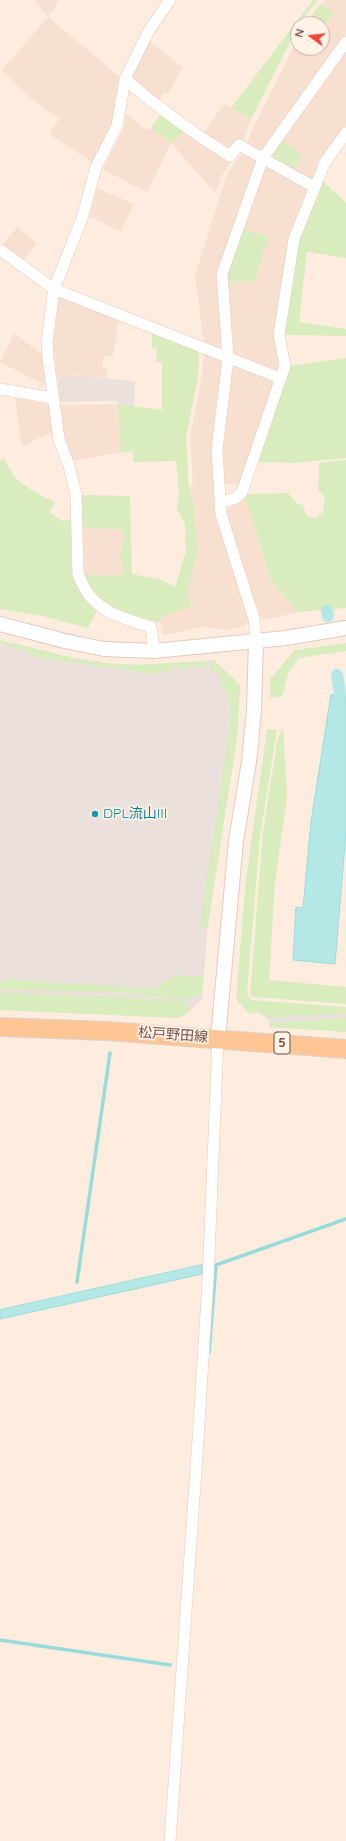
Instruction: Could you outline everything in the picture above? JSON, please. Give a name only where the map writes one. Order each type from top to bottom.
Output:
[{"type":"main road","name":"松戸野田線","points":[[0,1028],[108,1031],[218,1038],[346,1049]]},
{"type":"street","points":[[154,651],[151,627],[122,619],[106,611],[96,604],[82,586],[78,574],[76,494],[69,466],[59,439],[47,342],[54,289],[82,218],[96,167],[116,126],[125,79],[148,32],[170,0]]},
{"type":"street","points":[[170,1841],[208,1281],[218,1038],[236,841],[249,762],[254,711],[256,641],[254,619],[221,514],[220,502],[217,450],[228,358],[222,274],[263,158],[346,42]]},
{"type":"street","points":[[125,79],[152,104],[199,137],[230,156],[239,145],[314,187]]},
{"type":"street","points":[[220,502],[236,498],[242,492],[285,366],[279,335],[294,239],[325,162],[346,133]]},
{"type":"street","points":[[0,250],[54,289],[280,378]]},
{"type":"street","points":[[0,389],[53,398]]},
{"type":"street","points":[[0,624],[65,641],[104,649],[154,651],[256,641],[346,628]]},
{"type":"shaded area","points":[[34,0],[59,0],[48,17]]},
{"type":"shaded area","points":[[326,0],[346,0],[346,34],[263,149],[257,150],[247,145],[251,132],[290,54],[290,56],[330,56],[330,16],[311,16]]},
{"type":"shaded area","points":[[48,17],[119,76],[112,122],[93,163],[49,134],[59,119],[28,96],[2,70]]},
{"type":"shaded area","points":[[149,41],[183,67],[168,94],[164,92],[158,103],[132,81],[131,76]]},
{"type":"shaded area","points":[[346,51],[346,126],[321,160],[314,177],[309,179],[274,159],[272,153]]},
{"type":"shaded area","points":[[224,104],[251,119],[243,143],[232,150],[227,150],[202,135]]},
{"type":"shaded area","points":[[126,113],[146,130],[151,127],[171,143],[147,193],[103,169],[124,127]]},
{"type":"shaded area","points":[[185,130],[232,161],[222,175],[216,194],[171,143]]},
{"type":"shaded area","points":[[242,152],[254,158],[256,163],[217,272],[222,345],[216,349],[204,344],[195,275],[226,177]]},
{"type":"shaded area","points":[[270,167],[306,187],[308,193],[290,238],[280,366],[279,369],[274,372],[235,357],[233,352],[228,282],[254,281],[243,229],[265,169]]},
{"type":"shaded area","points":[[97,188],[134,204],[121,232],[90,216]]},
{"type":"shaded area","points":[[17,227],[37,243],[22,262],[2,246]]},
{"type":"shaded area","points":[[62,295],[119,318],[113,356],[104,356],[102,367],[107,368],[106,378],[57,374],[53,345],[59,298]]},
{"type":"shaded area","points":[[14,333],[43,355],[47,386],[0,362]]},
{"type":"shaded area","points":[[204,353],[219,359],[223,363],[212,449],[216,515],[249,618],[245,626],[227,630],[202,627],[164,635],[159,617],[192,605],[187,593],[191,573],[194,507],[189,488],[193,484],[190,437],[202,375]]},
{"type":"shaded area","points":[[236,365],[271,380],[274,385],[239,485],[225,484],[222,450],[232,368]]},
{"type":"shaded area","points":[[57,374],[135,381],[134,407],[118,404],[117,401],[60,402]]},
{"type":"shaded area","points":[[15,398],[49,404],[54,432],[22,447]]},
{"type":"shaded area","points":[[118,404],[121,452],[72,461],[66,443],[60,405]]},
{"type":"shaded area","points":[[245,497],[271,581],[298,612],[266,620],[259,615],[226,513],[228,509]]},
{"type":"shaded area","points":[[82,527],[122,530],[124,538],[120,556],[125,575],[85,575]]},
{"type":"shaded area","points":[[0,640],[69,657],[113,664],[154,665],[214,660],[240,685],[237,737],[208,923],[202,1000],[180,1018],[0,1010]]},
{"type":"shaded area","points":[[346,1007],[346,1032],[270,1027],[267,1018],[258,1013]]},
{"type":"green space","points":[[313,0],[318,0],[305,16],[301,16]]},
{"type":"green space","points":[[322,4],[334,13],[330,18],[330,16],[312,16]]},
{"type":"green space","points":[[290,30],[290,43],[251,119],[231,108]]},
{"type":"green space","points":[[161,114],[185,130],[171,143],[151,127]]},
{"type":"green space","points":[[282,140],[303,155],[293,170],[274,159],[272,153]]},
{"type":"green space","points":[[322,180],[346,203],[346,258],[307,252],[299,322],[346,329],[346,336],[284,335],[298,240]]},
{"type":"green space","points":[[243,229],[268,237],[255,281],[228,282],[228,274]]},
{"type":"green space","points":[[152,331],[199,350],[198,377],[186,437],[189,488],[194,507],[198,552],[187,593],[192,606],[160,617],[160,622],[126,613],[106,603],[98,595],[85,575],[125,575],[120,556],[124,538],[121,530],[82,527],[82,495],[130,496],[132,574],[162,580],[175,587],[186,552],[185,524],[177,510],[179,494],[176,461],[133,462],[133,451],[121,453],[118,404],[162,410],[162,363],[156,361],[157,349],[152,348]]},
{"type":"green space","points":[[346,358],[346,458],[294,463],[256,462],[289,366]]},
{"type":"green space","points":[[5,458],[13,474],[18,480],[31,490],[55,502],[49,512],[62,521],[71,520],[71,558],[75,581],[87,602],[97,611],[88,628],[42,616],[0,609],[0,460]]},
{"type":"green space","points":[[346,460],[346,608],[298,612],[271,581],[245,497],[246,494],[288,493],[296,503],[303,505],[306,516],[316,518],[323,512],[325,497],[318,490],[319,463]]},
{"type":"green space","points":[[0,640],[91,662],[134,665],[204,661],[205,668],[189,666],[188,670],[172,667],[171,673],[161,671],[160,675],[29,656],[30,652],[15,650],[15,647],[0,643]]},
{"type":"green space","points":[[346,643],[346,651],[299,658],[289,671],[282,696],[270,698],[270,679],[295,650]]},
{"type":"green space","points":[[214,660],[240,685],[237,737],[208,925],[199,931],[232,712],[227,696],[230,694],[218,684],[222,681],[215,671],[211,672],[210,661]]},
{"type":"green space","points":[[283,726],[287,797],[275,883],[269,980],[346,987],[346,1004],[253,997],[250,994],[263,832],[277,742]]},
{"type":"green space","points":[[267,729],[277,730],[260,836],[247,994],[252,1000],[346,1007],[346,1013],[267,1018],[259,1013],[249,1014],[236,999],[246,879]]},
{"type":"green space","points":[[177,975],[204,977],[202,995],[195,995],[189,1000],[124,993],[0,989],[0,982],[4,982],[4,979],[159,989],[160,984]]},
{"type":"green space","points":[[0,993],[124,997],[180,1001],[188,1003],[190,1011],[180,1018],[0,1010]]},
{"type":"green space","points":[[346,1018],[346,1032],[270,1027],[269,1023]]},
{"type":"water","points":[[346,694],[346,831],[335,964],[293,960],[296,907],[303,908],[311,822],[331,695]]},
{"type":"water","points":[[202,1265],[202,1274],[0,1319],[0,1310]]},
{"type":"waterway","points":[[327,611],[328,616]]},
{"type":"waterway","points":[[337,675],[340,694]]},
{"type":"waterway","points":[[77,1282],[110,1053]]},
{"type":"waterway","points":[[209,1352],[216,1265],[346,1219]]},
{"type":"waterway","points":[[0,1640],[170,1665]]},
{"type":"place","name":"DPL流山III","points":[[95,814]]}]
